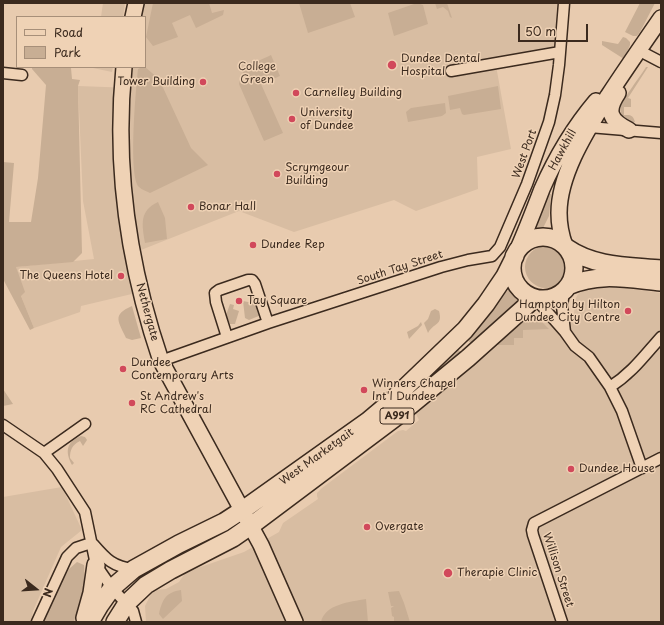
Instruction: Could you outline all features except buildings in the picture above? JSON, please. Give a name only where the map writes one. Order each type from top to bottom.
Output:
[{"type":"main road","points":[[661,269],[599,263],[576,254],[556,240],[541,237],[528,241],[516,254],[512,268],[516,282],[523,291],[536,298],[545,299],[552,297],[585,279],[604,277],[661,282]]},
{"type":"main road","points":[[566,247],[572,257],[574,267],[573,277],[566,288]]},
{"type":"main road","name":"West Marketgait","points":[[90,622],[112,588],[134,569],[179,544],[224,522],[368,421],[402,392],[465,330],[485,305],[516,254]]},
{"type":"main road","name":"West Marketgait","points":[[115,622],[126,603],[146,585],[233,538],[251,525],[400,414],[468,358],[536,298]]},
{"type":"main road","points":[[84,622],[92,593],[96,565]]},
{"type":"main road","points":[[102,622],[108,611],[116,604],[126,603]]},
{"type":"street","points":[[133,16],[136,3]]},
{"type":"street","name":"West Port","points":[[492,256],[500,247],[538,154],[549,122],[560,52],[564,3]]},
{"type":"street","name":"Hawkhill","points":[[566,247],[560,227],[559,212],[560,200],[573,157],[589,127],[634,56],[661,18]]},
{"type":"street","points":[[451,71],[560,52]]},
{"type":"street","points":[[629,130],[616,122],[610,108],[612,102],[634,56],[661,62]]},
{"type":"street","name":"Hawkhill","points":[[516,254],[542,189],[554,164],[571,135],[582,118],[634,56]]},
{"type":"street","name":"Nethergate","points":[[124,68],[121,127],[126,209],[141,294],[161,361],[251,525],[295,622]]},
{"type":"street","points":[[3,73],[22,75]]},
{"type":"street","points":[[589,127],[661,133]]},
{"type":"street","name":"South Tay Street","points":[[227,338],[441,267],[492,256]]},
{"type":"street","points":[[161,361],[227,338],[216,302],[216,293],[219,290],[252,280],[255,284],[268,324]]},
{"type":"street","points":[[565,332],[562,306],[566,288]]},
{"type":"street","points":[[536,298],[575,346],[589,357],[611,388],[622,410],[642,468],[661,458]]},
{"type":"street","points":[[611,388],[630,372],[661,337]]},
{"type":"street","points":[[3,424],[44,453],[57,469],[85,512],[96,565],[112,588],[133,611],[136,622]]},
{"type":"street","points":[[44,453],[85,424]]},
{"type":"street","name":"Willison Street","points":[[562,622],[533,535],[532,526],[538,520],[642,468]]},
{"type":"street","points":[[233,538],[261,545]]},
{"type":"street","points":[[91,543],[107,560],[117,566],[134,569]]},
{"type":"street","points":[[36,622],[67,557],[76,548],[91,543]]},
{"type":"shaded area","points":[[103,3],[125,3],[123,16],[101,16]]},
{"type":"shaded area","name":"University of Dundee","points":[[142,3],[557,3],[554,49],[495,60],[511,149],[477,157],[478,189],[416,211],[394,200],[294,232],[239,211],[136,252],[131,244],[124,245],[129,246],[136,293],[81,306],[80,312],[34,328],[21,296],[16,267],[94,259],[83,201],[78,86],[131,88],[133,68],[146,68],[146,16],[140,16]]},
{"type":"shaded area","points":[[93,68],[113,68],[112,72]]},
{"type":"shaded area","points":[[597,284],[661,293],[661,622],[146,622],[145,606],[151,594],[156,590],[166,589],[179,582],[186,572],[244,552],[279,532],[283,523],[318,499],[317,493],[322,488],[398,431],[406,431],[419,420],[415,412],[488,354],[527,319],[534,318],[543,323],[574,316],[575,300],[578,294]]},
{"type":"shaded area","points":[[62,487],[82,530],[61,547],[33,611],[31,622],[3,622],[3,497]]},
{"type":"green space","points":[[153,3],[209,3],[212,13],[224,10],[223,15],[196,28],[190,15],[172,23],[178,37],[153,46],[146,37]]},
{"type":"green space","points":[[299,3],[350,3],[355,17],[308,33]]},
{"type":"green space","points":[[417,3],[423,5],[428,24],[394,36],[388,13]]},
{"type":"green space","points":[[435,3],[447,3],[452,18],[450,17],[448,11],[443,7],[437,9]]},
{"type":"green space","points":[[640,3],[655,3],[640,32],[637,36],[633,36],[625,32]]},
{"type":"green space","points":[[623,37],[630,42],[624,59],[602,45],[602,41],[618,44]]},
{"type":"green space","name":"College Green","points":[[271,55],[280,76],[261,84],[283,133],[264,141],[239,84],[243,73],[250,65]]},
{"type":"green space","points":[[646,67],[648,67],[628,98],[631,99],[631,107],[624,107],[624,115],[631,116],[635,122],[626,120],[620,110],[622,103]]},
{"type":"green space","points":[[71,68],[72,79],[80,80],[78,86],[82,253],[73,262],[16,267],[25,292],[21,296],[34,328],[30,330],[3,279],[3,162],[14,163],[9,222],[31,222],[38,178],[46,85],[32,69]]},
{"type":"green space","points":[[146,68],[159,79],[191,148],[208,165],[150,193],[139,187],[136,180],[134,167],[133,150],[138,69]]},
{"type":"green space","points":[[498,86],[501,109],[464,115],[462,114],[460,108],[450,110],[448,96]]},
{"type":"green space","points":[[445,103],[446,113],[442,116],[408,122],[406,112],[411,108]]},
{"type":"green space","points":[[547,193],[551,194],[549,216],[543,228],[536,229]]},
{"type":"green space","points":[[158,202],[165,218],[167,239],[145,243],[143,219],[148,210]]},
{"type":"green space","points":[[546,246],[561,252],[567,267],[561,282],[546,288],[531,282],[525,267],[531,252]]},
{"type":"green space","points":[[512,286],[523,298],[473,346],[465,337]]},
{"type":"green space","points":[[243,301],[253,303],[259,302],[261,315],[249,320],[245,318]]},
{"type":"green space","points":[[230,304],[234,305],[233,309],[239,311],[235,324],[230,324],[226,315]]},
{"type":"green space","points":[[132,306],[141,338],[132,340],[126,338],[118,319],[125,309]]},
{"type":"green space","points":[[435,309],[439,311],[440,319],[428,333],[424,323],[428,319],[431,311]]},
{"type":"green space","points":[[530,318],[540,320],[549,329],[523,330],[523,338],[514,338],[514,345],[497,345],[527,319]]},
{"type":"green space","points":[[421,322],[422,325],[409,339],[407,332],[418,326]]},
{"type":"green space","points":[[456,347],[464,356],[425,383]]},
{"type":"green space","points":[[3,389],[13,404],[3,406]]},
{"type":"green space","points":[[81,436],[85,437],[87,440],[83,446],[80,441],[72,448],[70,458],[74,463],[72,465],[68,456],[68,448],[72,441]]},
{"type":"green space","points":[[77,562],[84,565],[84,581],[74,622],[43,622],[46,611],[69,569]]},
{"type":"green space","points":[[181,590],[182,601],[163,619],[159,614],[163,601],[168,595]]},
{"type":"green space","points":[[399,591],[410,622],[394,621],[394,617],[392,616],[391,608],[394,606],[391,606],[388,592]]},
{"type":"green space","points":[[366,599],[368,622],[321,622],[327,611],[339,605]]},
{"type":"place","name":"Dundee Dental Hospital","points":[[392,65]]},
{"type":"place","name":"Tower Building","points":[[203,82]]},
{"type":"place","name":"Carnelley Building","points":[[296,93]]},
{"type":"place","name":"University of Dundee","points":[[292,119]]},
{"type":"place","name":"Scrymgeour Building","points":[[277,174]]},
{"type":"place","name":"Bonar Hall","points":[[191,207]]},
{"type":"place","name":"Dundee Rep","points":[[253,245]]},
{"type":"place","name":"The Queens Hotel","points":[[121,276]]},
{"type":"place","name":"Tay Square","points":[[239,301]]},
{"type":"place","name":"Hampton by Hilton Dundee City Centre","points":[[628,311]]},
{"type":"place","name":"Dundee Contemporary Arts","points":[[123,369]]},
{"type":"place","name":"Winners Chapel Int'l Dundee","points":[[364,390]]},
{"type":"place","name":"St Andrew's RC Cathedral","points":[[132,403]]},
{"type":"place","name":"Dundee House","points":[[571,469]]},
{"type":"place","name":"Overgate","points":[[367,527]]},
{"type":"place","name":"Therapie Clinic","points":[[448,573]]}]
